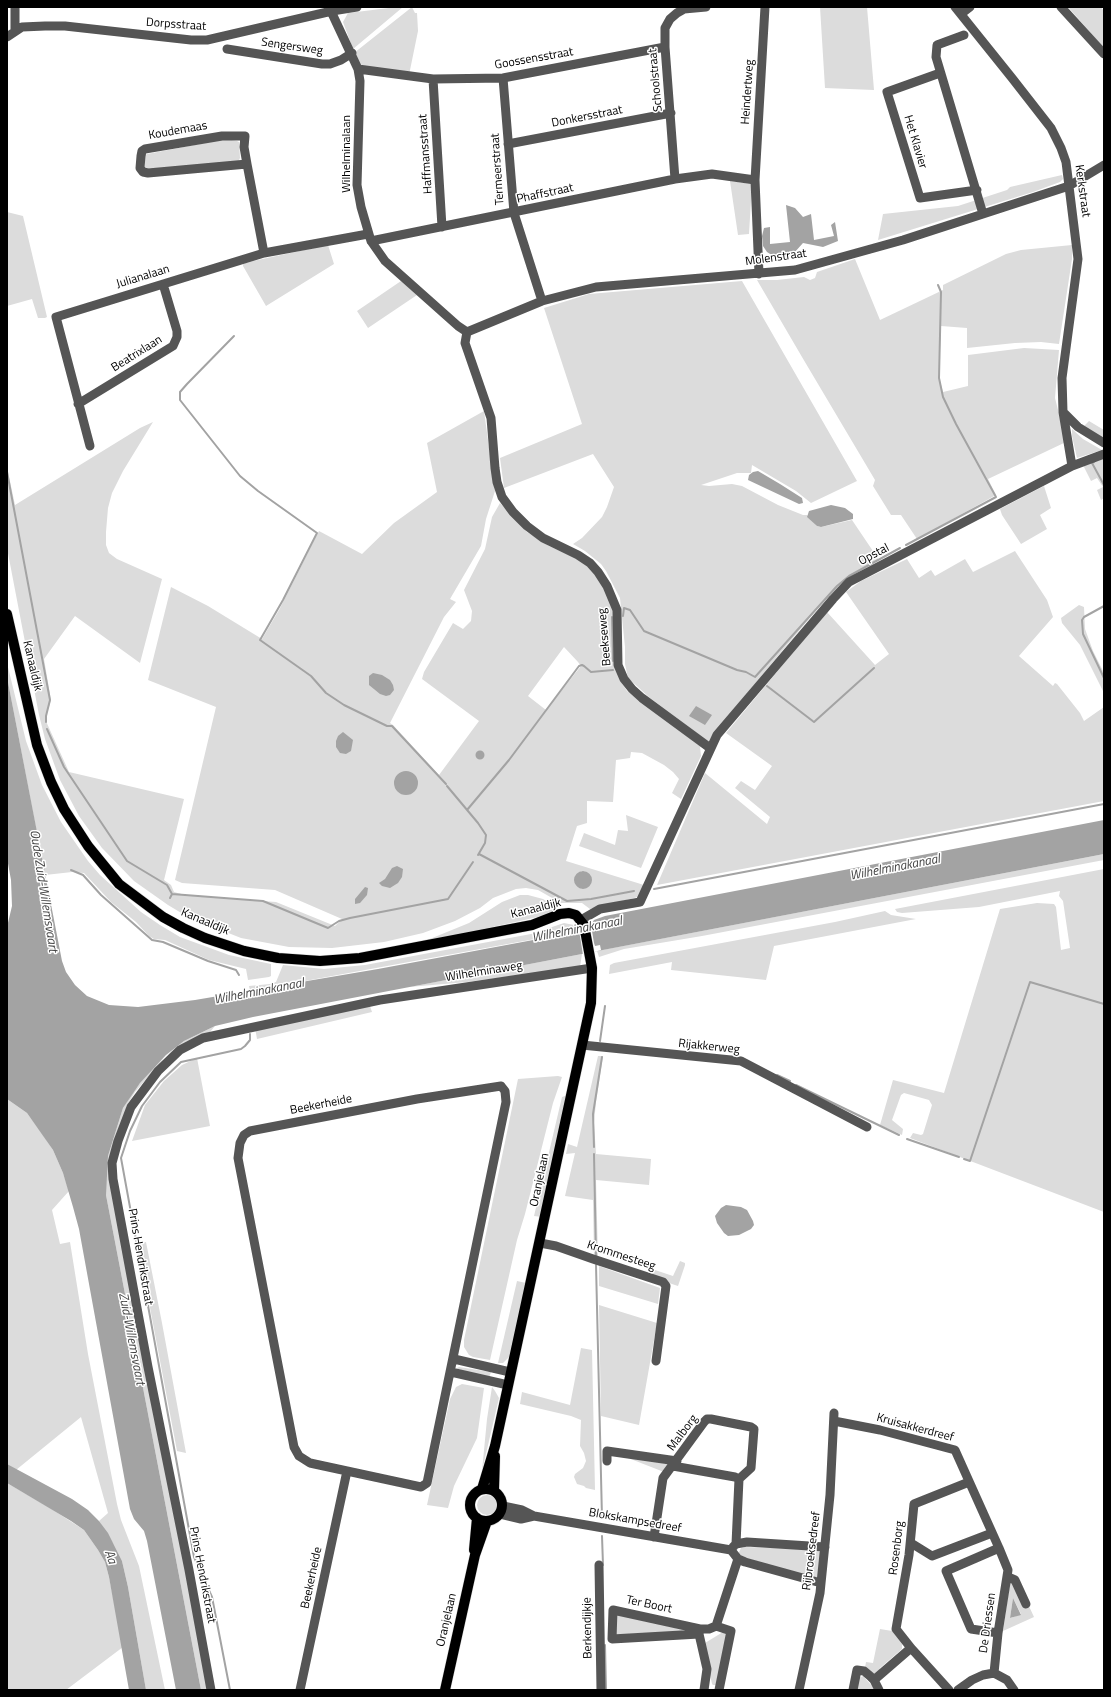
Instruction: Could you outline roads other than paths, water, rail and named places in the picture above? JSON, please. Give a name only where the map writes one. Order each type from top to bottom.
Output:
[{"type":"main road","name":"Kanaaldijk","points":[[7,614],[37,745],[51,782],[64,809],[88,846],[119,884],[164,917],[183,928],[205,938],[244,951],[278,958],[320,962],[373,956],[532,925],[560,914],[569,913],[576,915],[582,922]]},
{"type":"main road","name":"Oranjelaan","points":[[482,1489],[495,1446],[591,1003],[592,968],[582,922]]},
{"type":"main road","name":"Oranjelaan","points":[[494,1490],[495,1446]]},
{"type":"main road","points":[[482,1489],[494,1490],[502,1498],[502,1510],[492,1520],[487,1522],[477,1518],[471,1511],[470,1502],[474,1494],[482,1489]]},
{"type":"main road","name":"Oranjelaan","points":[[475,1555],[474,1542],[477,1518]]},
{"type":"main road","name":"Oranjelaan","points":[[445,1690],[475,1555],[487,1522]]},
{"type":"street","points":[[7,37],[15,31],[15,7]]},
{"type":"street","name":"Dorpsstraat","points":[[15,31],[32,26],[65,26],[191,40],[206,40],[330,9],[357,7]]},
{"type":"street","name":"Schoolstraat","points":[[675,179],[665,47],[665,28],[670,19],[684,9],[706,7]]},
{"type":"street","name":"Heindertweg","points":[[759,274],[755,180],[765,7]]},
{"type":"street","points":[[958,11],[970,7]]},
{"type":"street","points":[[1061,7],[1104,54]]},
{"type":"street","name":"Wilhelminalaan","points":[[330,9],[358,69],[360,81],[357,185],[361,207],[370,237],[385,261],[458,326],[467,332]]},
{"type":"street","name":"Kerkstraat","points":[[958,11],[1050,128],[1061,148],[1066,162],[1078,259],[1062,378],[1063,412],[1072,466]]},
{"type":"street","points":[[964,35],[937,45],[936,57],[983,214]]},
{"type":"street","name":"Goossensstraat","points":[[358,69],[433,79],[503,78],[665,47]]},
{"type":"street","name":"Sengersweg","points":[[227,49],[322,64],[330,64],[352,54]]},
{"type":"street","name":"Het Klavier","points":[[940,72],[887,92],[902,142],[920,198],[977,190]]},
{"type":"street","name":"Termeerstraat","points":[[503,78],[514,213],[542,301]]},
{"type":"street","name":"Haffmansstraat","points":[[433,79],[442,227]]},
{"type":"street","name":"Donkersstraat","points":[[508,144],[671,113]]},
{"type":"street","name":"Koudemaas","points":[[247,164],[148,174],[143,172],[140,168],[142,151],[145,149],[222,136],[245,136],[244,147],[264,253]]},
{"type":"street","name":"Molenstraat","points":[[467,332],[542,301],[596,287],[795,270],[903,240],[1069,186],[1104,165]]},
{"type":"street","name":"Phaffstraat","points":[[370,237],[442,227],[675,179],[712,174],[755,180]]},
{"type":"street","name":"Julianalaan","points":[[90,446],[56,317],[264,253],[370,237]]},
{"type":"street","name":"Beatrixlaan","points":[[78,404],[173,346],[177,337],[177,331],[163,284]]},
{"type":"street","name":"Beekseweg","points":[[467,332],[465,343],[491,418],[495,468],[497,482],[502,497],[512,512],[527,526],[543,538],[578,555],[590,563],[598,572],[607,586],[617,610],[618,665],[624,679],[642,698],[710,748]]},
{"type":"street","points":[[1063,412],[1078,427],[1104,443]]},
{"type":"street","name":"Opstal","points":[[710,748],[717,735],[833,598],[849,582],[1072,466],[1104,454]]},
{"type":"street","points":[[582,922],[600,909],[640,902],[710,748]]},
{"type":"street","name":"Wilhelminaweg","points":[[380,1000],[592,968]]},
{"type":"street","name":"Prins Hendrikstraat","points":[[211,1690],[189,1570],[148,1367],[116,1194],[112,1163],[118,1141],[131,1107],[158,1071],[180,1050],[203,1038],[380,1000]]},
{"type":"street","name":"Rijakkerweg","points":[[582,1045],[741,1061],[867,1127]]},
{"type":"street","name":"Beekerheide","points":[[501,1086],[506,1091],[506,1102],[454,1359],[427,1483],[421,1487],[310,1463],[299,1456],[294,1447],[238,1158],[240,1143],[244,1135],[250,1131],[417,1099],[501,1086]]},
{"type":"street","name":"Krommesteeg","points":[[540,1243],[556,1246],[663,1282],[666,1286],[656,1361]]},
{"type":"street","points":[[454,1359],[510,1372]]},
{"type":"street","points":[[451,1372],[508,1385]]},
{"type":"street","name":"Kruisakkerdreef","points":[[834,1417],[955,1450],[999,1548]]},
{"type":"street","name":"Rijbroeksedreef","points":[[799,1690],[816,1616],[821,1583],[830,1495],[834,1417]]},
{"type":"street","name":"Malborg","points":[[654,1537],[663,1478],[675,1464],[707,1419],[754,1429],[751,1468],[739,1479],[675,1464]]},
{"type":"street","points":[[607,1461],[607,1451],[675,1464]]},
{"type":"street","name":"Beekerheide","points":[[300,1690],[347,1471]]},
{"type":"street","points":[[719,1690],[731,1631],[716,1626],[738,1559],[734,1547],[739,1479]]},
{"type":"street","name":"Rosenborg","points":[[949,1690],[896,1629],[911,1543],[914,1504],[969,1482]]},
{"type":"street","name":"Blokskampsedreef","points":[[502,1510],[521,1519],[534,1516],[654,1537],[734,1547],[747,1542],[825,1547]]},
{"type":"street","points":[[911,1543],[932,1556],[992,1533]]},
{"type":"street","points":[[998,1633],[971,1629],[946,1570],[999,1548]]},
{"type":"street","name":"De Driessen","points":[[994,1673],[998,1633],[1008,1577],[1008,1570],[999,1548]]},
{"type":"street","points":[[738,1559],[821,1583]]},
{"type":"street","name":"Berkendijkje","points":[[599,1565],[601,1690]]},
{"type":"street","name":"De Driessen","points":[[1008,1577],[1015,1580],[1026,1604]]},
{"type":"street","name":"Ter Boort","points":[[700,1632],[613,1610],[612,1639],[700,1632],[716,1626]]},
{"type":"street","points":[[700,1632],[706,1669],[704,1690],[712,1690]]},
{"type":"street","points":[[874,1680],[911,1648]]},
{"type":"street","points":[[853,1690],[857,1670],[864,1671],[874,1680],[879,1690]]},
{"type":"street","points":[[958,1690],[972,1680],[983,1675],[994,1673],[1007,1680],[1014,1690]]},
{"type":"water","points":[[786,205],[795,208],[803,217],[811,214],[814,240],[834,236],[831,225],[835,222],[838,241],[823,247],[803,243],[794,253],[784,257],[775,257],[767,252],[763,246],[762,236],[764,228],[770,227],[770,244],[790,242]]},
{"type":"water","points":[[758,471],[780,484],[802,498],[803,503],[799,504],[748,480],[749,475]]},
{"type":"water","points":[[831,505],[845,508],[853,514],[853,519],[821,527],[817,526],[807,517],[809,511]]},
{"type":"water","points":[[373,673],[382,675],[390,680],[394,690],[390,695],[386,696],[380,694],[369,685],[369,676]]},
{"type":"water","points":[[7,677],[62,961],[66,972],[75,985],[87,996],[109,1005],[138,1007],[195,1000],[378,969],[592,929],[592,923],[594,920],[605,916],[1104,820],[1104,854],[253,1017],[215,1026],[184,1041],[166,1055],[140,1083],[123,1108],[108,1156],[106,1195],[201,1690],[176,1690],[147,1541],[144,1531],[134,1519],[130,1509],[79,1229],[73,1207],[63,1173],[53,1150],[27,1113],[7,1099],[7,927],[12,906],[11,880],[7,858]]},
{"type":"water","points":[[696,706],[712,715],[705,725],[689,716]]},
{"type":"water","points":[[343,732],[353,740],[351,751],[346,754],[340,753],[336,747],[338,736]]},
{"type":"water","points":[[480,750],[485,755],[480,760],[475,755]]},
{"type":"water","points":[[406,771],[414,775],[418,783],[414,791],[406,795],[398,791],[394,783],[398,775]]},
{"type":"water","points":[[397,866],[403,869],[402,877],[398,883],[390,888],[382,886],[379,883],[385,879],[392,868]]},
{"type":"water","points":[[583,871],[589,874],[592,880],[589,886],[583,889],[577,886],[574,880],[577,874]]},
{"type":"water","points":[[365,887],[368,888],[367,895],[360,903],[355,904],[355,899]]},
{"type":"water","points":[[726,1205],[741,1207],[747,1210],[754,1225],[751,1229],[739,1235],[728,1236],[724,1233],[717,1223],[715,1216],[721,1208]]},
{"type":"water","name":"Aa","points":[[7,1464],[72,1499],[88,1510],[108,1533],[122,1561],[146,1690],[129,1690],[109,1577],[105,1562],[98,1550],[84,1530],[7,1483]]},
{"type":"water","points":[[1013,1598],[1021,1615],[1010,1618]]},
{"type":"waterway","points":[[906,545],[996,497],[943,397],[939,378],[941,292],[938,285]]},
{"type":"waterway","points":[[234,336],[180,392],[180,400],[240,476],[258,491],[317,533],[283,600],[260,640],[311,676],[326,693],[344,705],[387,726],[392,726],[446,784]]},
{"type":"waterway","points":[[1094,462],[1092,463],[1104,485]]},
{"type":"waterway","points":[[7,472],[50,700],[46,722]]},
{"type":"waterway","points":[[623,616],[624,608],[630,610],[644,631],[755,677],[837,586],[849,576],[900,548]]},
{"type":"waterway","points":[[1104,606],[1084,617],[1082,620],[1083,634],[1104,678]]},
{"type":"waterway","points":[[612,617],[613,661]]},
{"type":"waterway","points":[[467,810],[509,760],[579,666],[582,665],[591,672],[613,670]]},
{"type":"waterway","points":[[767,686],[814,722],[874,668]]},
{"type":"waterway","points":[[47,729],[64,767],[127,861],[167,885],[172,894],[170,898]]},
{"type":"waterway","points":[[447,786],[478,823],[486,835],[485,843],[478,855]]},
{"type":"waterway","points":[[654,889],[1104,804]]},
{"type":"waterway","points":[[479,854],[567,901],[591,899],[634,891]]},
{"type":"waterway","points":[[172,894],[263,901],[328,928],[339,921],[350,918],[448,899],[473,862]]},
{"type":"waterway","points":[[71,870],[83,875],[101,895],[152,940],[163,942],[208,961],[236,970],[239,975]]},
{"type":"waterway","points":[[964,1159],[970,1161],[1030,982],[1104,1004]]},
{"type":"waterway","points":[[600,1041],[605,1006]]},
{"type":"waterway","points":[[230,1690],[212,1597],[194,1557],[121,1158],[130,1131],[142,1106],[160,1082],[181,1062],[241,1049],[250,1040],[250,1034]]},
{"type":"waterway","points":[[594,1147],[593,1114],[602,1057]]},
{"type":"waterway","points":[[777,1075],[790,1081]]},
{"type":"waterway","points":[[796,1085],[899,1135]]},
{"type":"waterway","points":[[907,1139],[959,1157]]},
{"type":"waterway","points":[[594,1154],[596,1257]]},
{"type":"waterway","points":[[596,1265],[602,1518]]},
{"type":"waterway","points":[[602,1536],[603,1565]]},
{"type":"waterway","points":[[605,1645],[606,1690]]},
{"type":"water label","name":"Wilhelminakanaal","points":[[895,868]]},
{"type":"water label","name":"Oude Zuid-Willemsvaart","points":[[43,891]]},
{"type":"water label","name":"Wilhelminakanaal","points":[[577,930]]},
{"type":"water label","name":"Wilhelminakanaal","points":[[259,992]]},
{"type":"water label","name":"Zuid-Willemsvaart","points":[[131,1339]]}]
